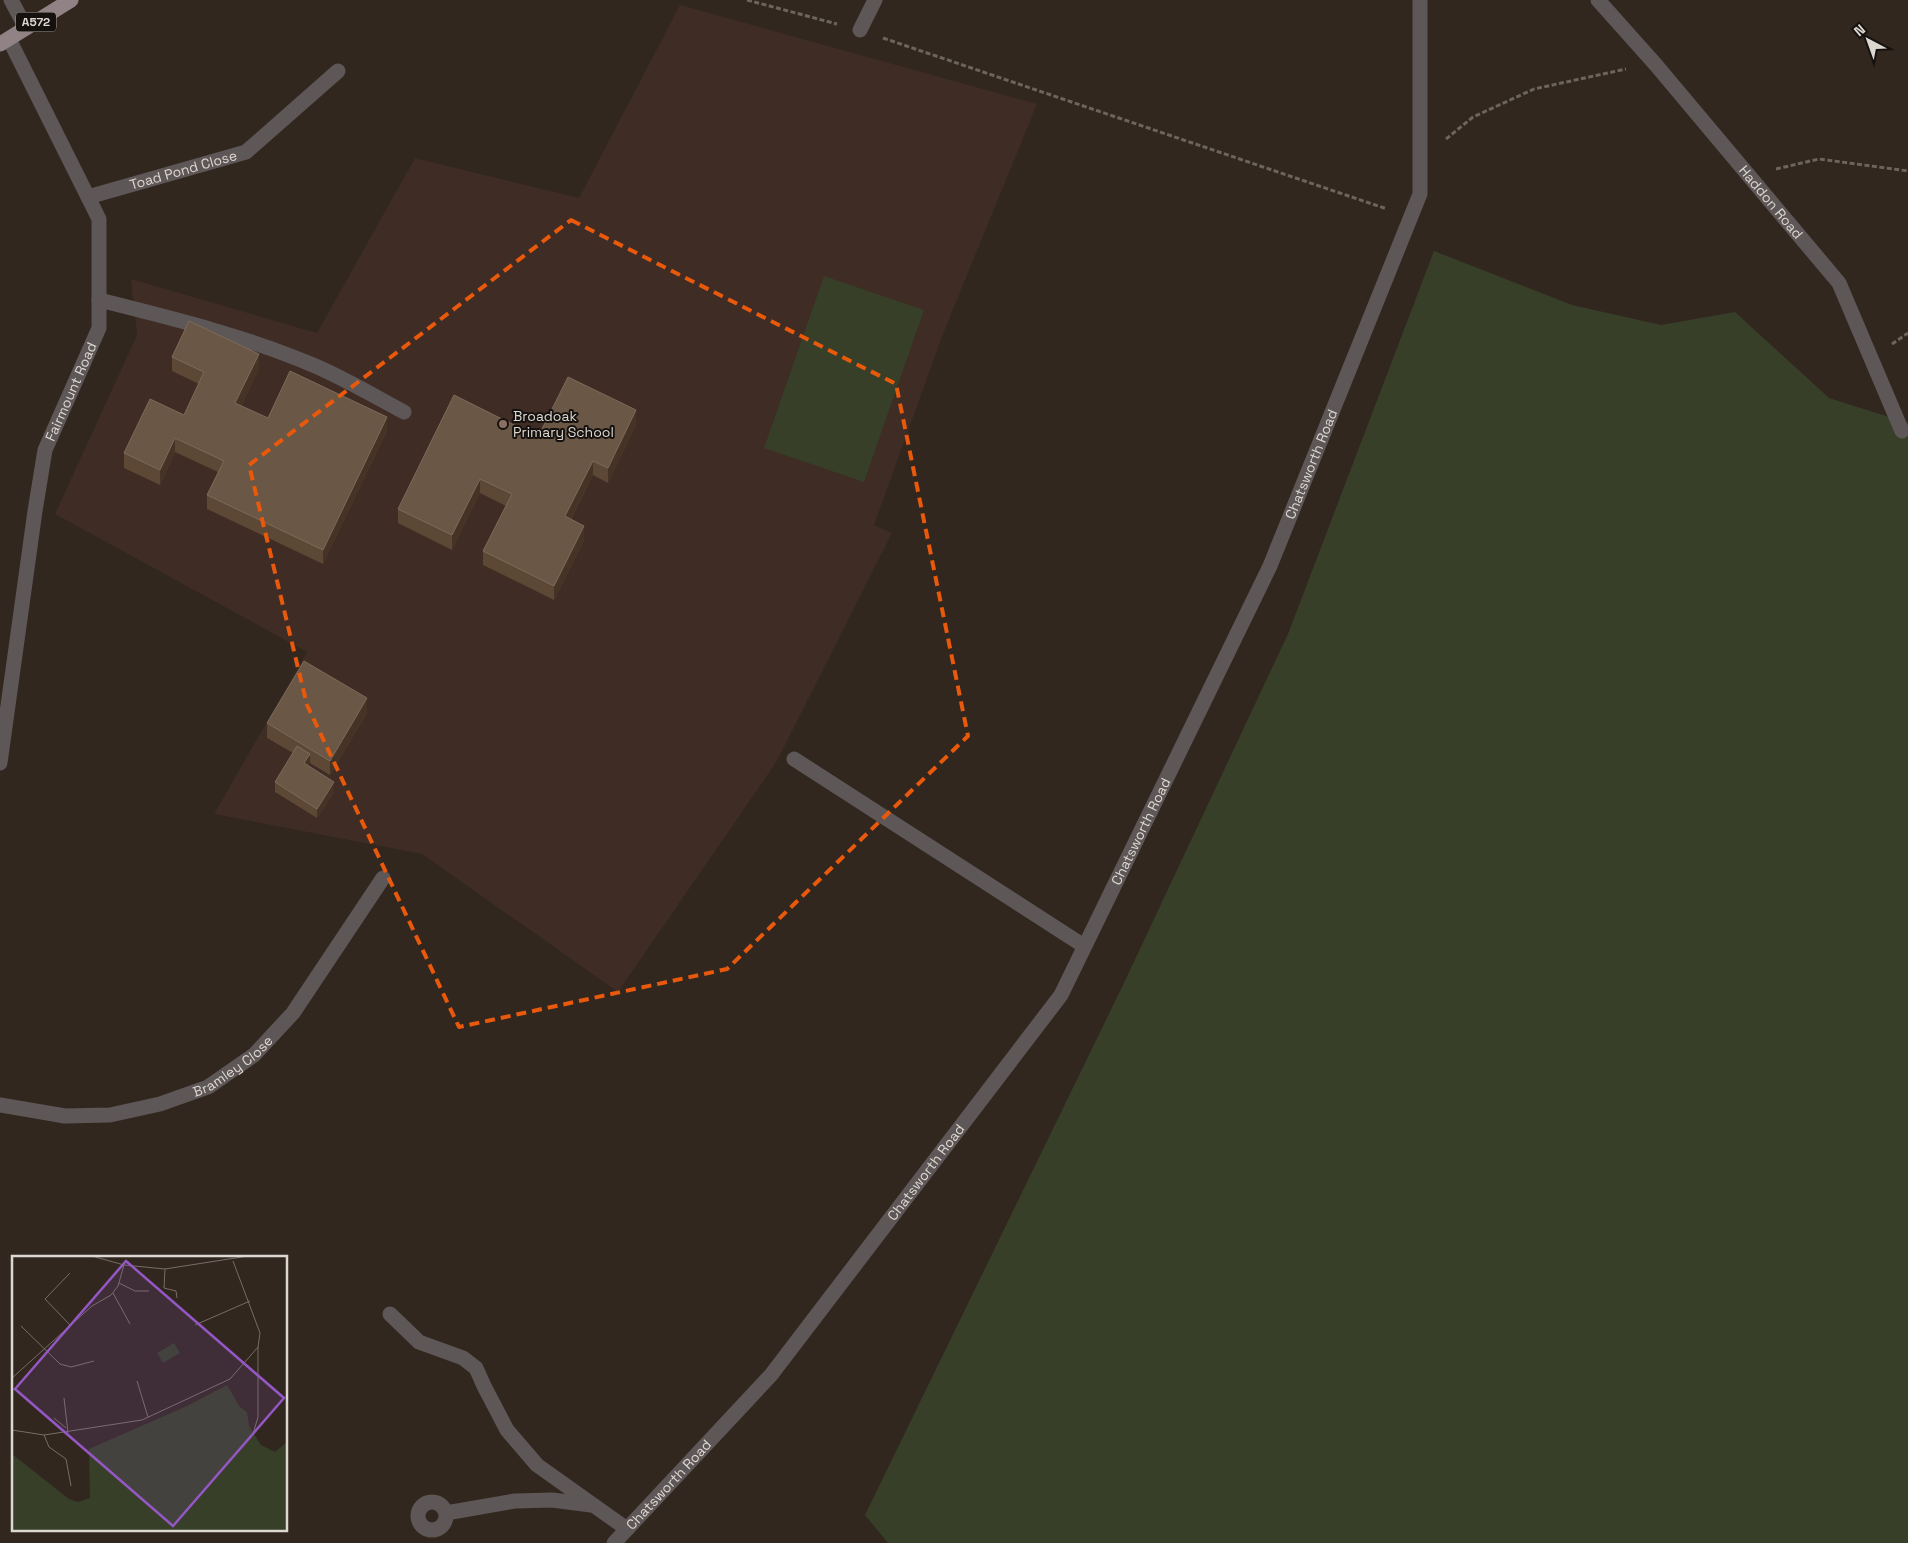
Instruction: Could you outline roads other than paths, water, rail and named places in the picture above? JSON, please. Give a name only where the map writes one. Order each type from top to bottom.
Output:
[{"type":"main road","name":"A572","points":[[5,42],[71,0]]},
{"type":"street","points":[[10,0],[26,28]]},
{"type":"street","points":[[860,30],[875,0]]},
{"type":"street","name":"Chatsworth Road","points":[[614,1543],[771,1374],[1061,994],[1270,566],[1420,194],[1420,0]]},
{"type":"street","name":"Haddon Road","points":[[1598,0],[1656,65],[1839,284],[1902,431]]},
{"type":"street","name":"Fairmount Road","points":[[0,763],[45,450],[99,328],[99,219],[5,42]]},
{"type":"street","name":"Toad Pond Close","points":[[88,197],[246,152],[338,71]]},
{"type":"street","points":[[99,300],[169,317],[269,348],[314,365],[404,412]]},
{"type":"street","points":[[794,759],[1084,946]]},
{"type":"street","name":"Bramley Close","points":[[0,1106],[65,1116],[110,1115],[160,1104],[208,1087],[254,1055],[293,1013],[383,878]]},
{"type":"street","points":[[390,1314],[419,1342],[463,1358],[476,1368],[507,1430],[537,1465],[627,1529]]},
{"type":"street","points":[[446,1513],[515,1501],[552,1500],[593,1506]]},
{"type":"place","name":"Broadoak Primary School","points":[[503,424]]}]
